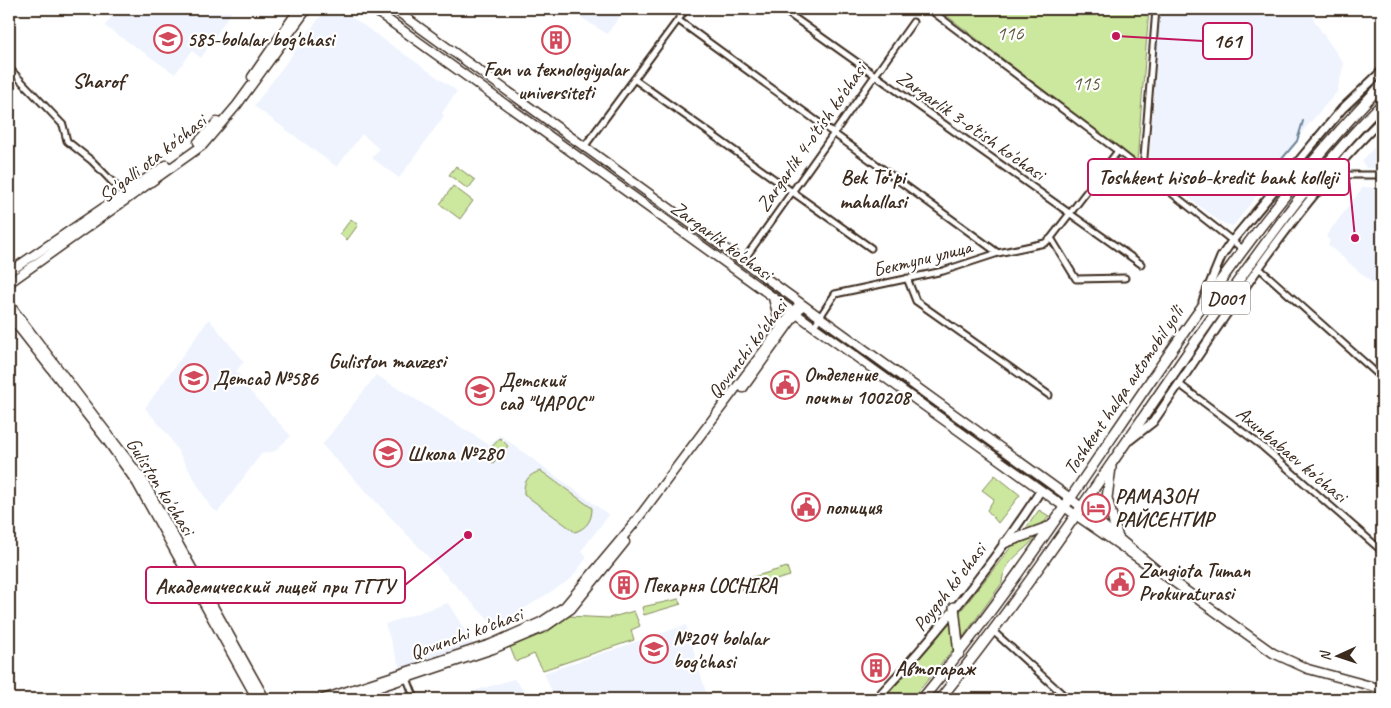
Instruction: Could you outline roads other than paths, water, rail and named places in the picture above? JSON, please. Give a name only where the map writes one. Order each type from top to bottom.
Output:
[{"type":"highway","name":"Toshkent halqa avtomobil yo'li","points":[[922,699],[959,654],[1051,526],[1199,311],[1244,250],[1347,122],[1382,85]]},
{"type":"highway","name":"Toshkent halqa avtomobil yo'li","points":[[940,699],[994,632],[1254,258],[1355,130],[1382,104]]},
{"type":"highway","points":[[1304,193],[1318,191]]},
{"type":"highway","points":[[1244,250],[1254,258]]},
{"type":"highway","points":[[1139,397],[1151,405]]},
{"type":"highway","points":[[1112,463],[1107,498],[1118,538]]},
{"type":"highway","points":[[1004,543],[1051,526]]},
{"type":"highway","points":[[954,607],[959,654]]},
{"type":"main road","name":"So'galli ota ko'chasi","points":[[9,283],[189,150],[209,131],[234,102],[299,9]]},
{"type":"main road","name":"So'galli ota ko'chasi","points":[[9,272],[192,153],[213,135],[307,9]]},
{"type":"main road","name":"Zargarlik ko'chasi","points":[[373,9],[1064,507],[1079,512]]},
{"type":"main road","name":"Zargarlik ko'chasi","points":[[394,9],[1070,498],[1079,512]]},
{"type":"main road","points":[[526,120],[533,110]]},
{"type":"main road","points":[[534,125],[540,115]]},
{"type":"main road","points":[[578,156],[584,147]]},
{"type":"main road","name":"Zargarlik 4-o'tish ko'chasi","points":[[736,270],[743,261]]},
{"type":"main road","points":[[772,296],[781,328]]},
{"type":"main road","name":"Guliston ko'chasi","points":[[9,304],[139,474],[265,699]]},
{"type":"main road","name":"Qovunchi ko'chasi","points":[[344,699],[499,641],[541,622],[565,606],[639,517],[781,328],[802,304]]},
{"type":"main road","name":"Qovunchi ko'chasi","points":[[323,699],[493,649],[537,631],[571,609],[683,469],[795,312]]},
{"type":"main road","name":"Guliston ko'chasi","points":[[9,315],[106,439],[137,483],[257,699]]},
{"type":"main road","points":[[1079,512],[1118,538],[1157,570],[1280,657],[1308,669],[1382,689]]},
{"type":"main road","points":[[1079,512],[1142,562],[1157,570]]},
{"type":"street","points":[[584,147],[686,9]]},
{"type":"street","name":"Zargarlik 3-o'tish ko'chasi","points":[[782,9],[1141,264]]},
{"type":"street","points":[[929,9],[1143,170],[1244,250]]},
{"type":"street","points":[[1143,170],[1156,9]]},
{"type":"street","points":[[678,20],[998,253]]},
{"type":"street","name":"Zargarlik 4-o'tish ko'chasi","points":[[743,261],[913,22]]},
{"type":"street","points":[[9,68],[63,125],[66,141],[92,161],[126,197]]},
{"type":"street","points":[[1199,311],[1221,257],[1232,240],[1324,129],[1382,71]]},
{"type":"street","points":[[634,79],[791,193],[871,248]]},
{"type":"street","points":[[1123,445],[1153,422],[1259,268],[1318,191],[1382,119]]},
{"type":"street","points":[[1118,151],[1051,238],[1076,279],[1124,278]]},
{"type":"street","points":[[1332,175],[1382,175]]},
{"type":"street","name":"Бектупи улица","points":[[814,326],[835,294],[943,271],[998,253],[1045,243],[1051,238]]},
{"type":"street","points":[[1259,268],[1382,378]]},
{"type":"street","points":[[907,278],[916,301],[1049,395]]},
{"type":"street","name":"Axunbabaev ko'chasi","points":[[1179,384],[1263,447],[1382,551]]},
{"type":"street","name":"Poygoh koʻchasi","points":[[876,699],[954,607],[1004,543],[1041,490]]},
{"type":"street","points":[[994,632],[1068,699]]},
{"type":"street","points":[[406,676],[415,699]]},
{"type":"waterway","points":[[1261,184],[1297,141],[1303,121]]},
{"type":"place","name":"161","points":[[1116,36]]},
{"type":"place","name":"585-bolalar bog'chasi","points":[[168,39]]},
{"type":"place","name":"Fan va texnologiyalar universiteti","points":[[556,40]]},
{"type":"place","name":"Toshkent hisob-kredit bank kolleji","points":[[1355,238]]},
{"type":"place","name":"Детсад №586","points":[[194,378]]},
{"type":"place","name":"Отделение почты 100208","points":[[785,385]]},
{"type":"place","name":"Детский сад \"ЧАРОС\"","points":[[480,391]]},
{"type":"place","name":"Школа №280","points":[[388,453]]},
{"type":"place","name":"полиция","points":[[806,507]]},
{"type":"place","name":"РАМАЗОН РАЙСЕНТИР","points":[[1096,508]]},
{"type":"place","name":"Академический лицей при ТГТУ","points":[[468,535]]},
{"type":"place","name":"Zangiota Tuman Prokuraturasi","points":[[1120,582]]},
{"type":"place","name":"Пекарня LOCHIRA","points":[[624,585]]},
{"type":"place","name":"№204 bolalar bog'chasi","points":[[654,649]]},
{"type":"place","name":"Автогараж","points":[[876,668]]},
{"type":"district","name":"Sharof","points":[[98,81]]},
{"type":"district","name":"Bek Toʻpi mahallasi","points":[[873,189]]},
{"type":"district","name":"Guliston mavzesi","points":[[387,361]]},
{"type":"park label","name":"116","points":[[1010,33]]},
{"type":"park label","name":"115","points":[[1086,83]]}]
